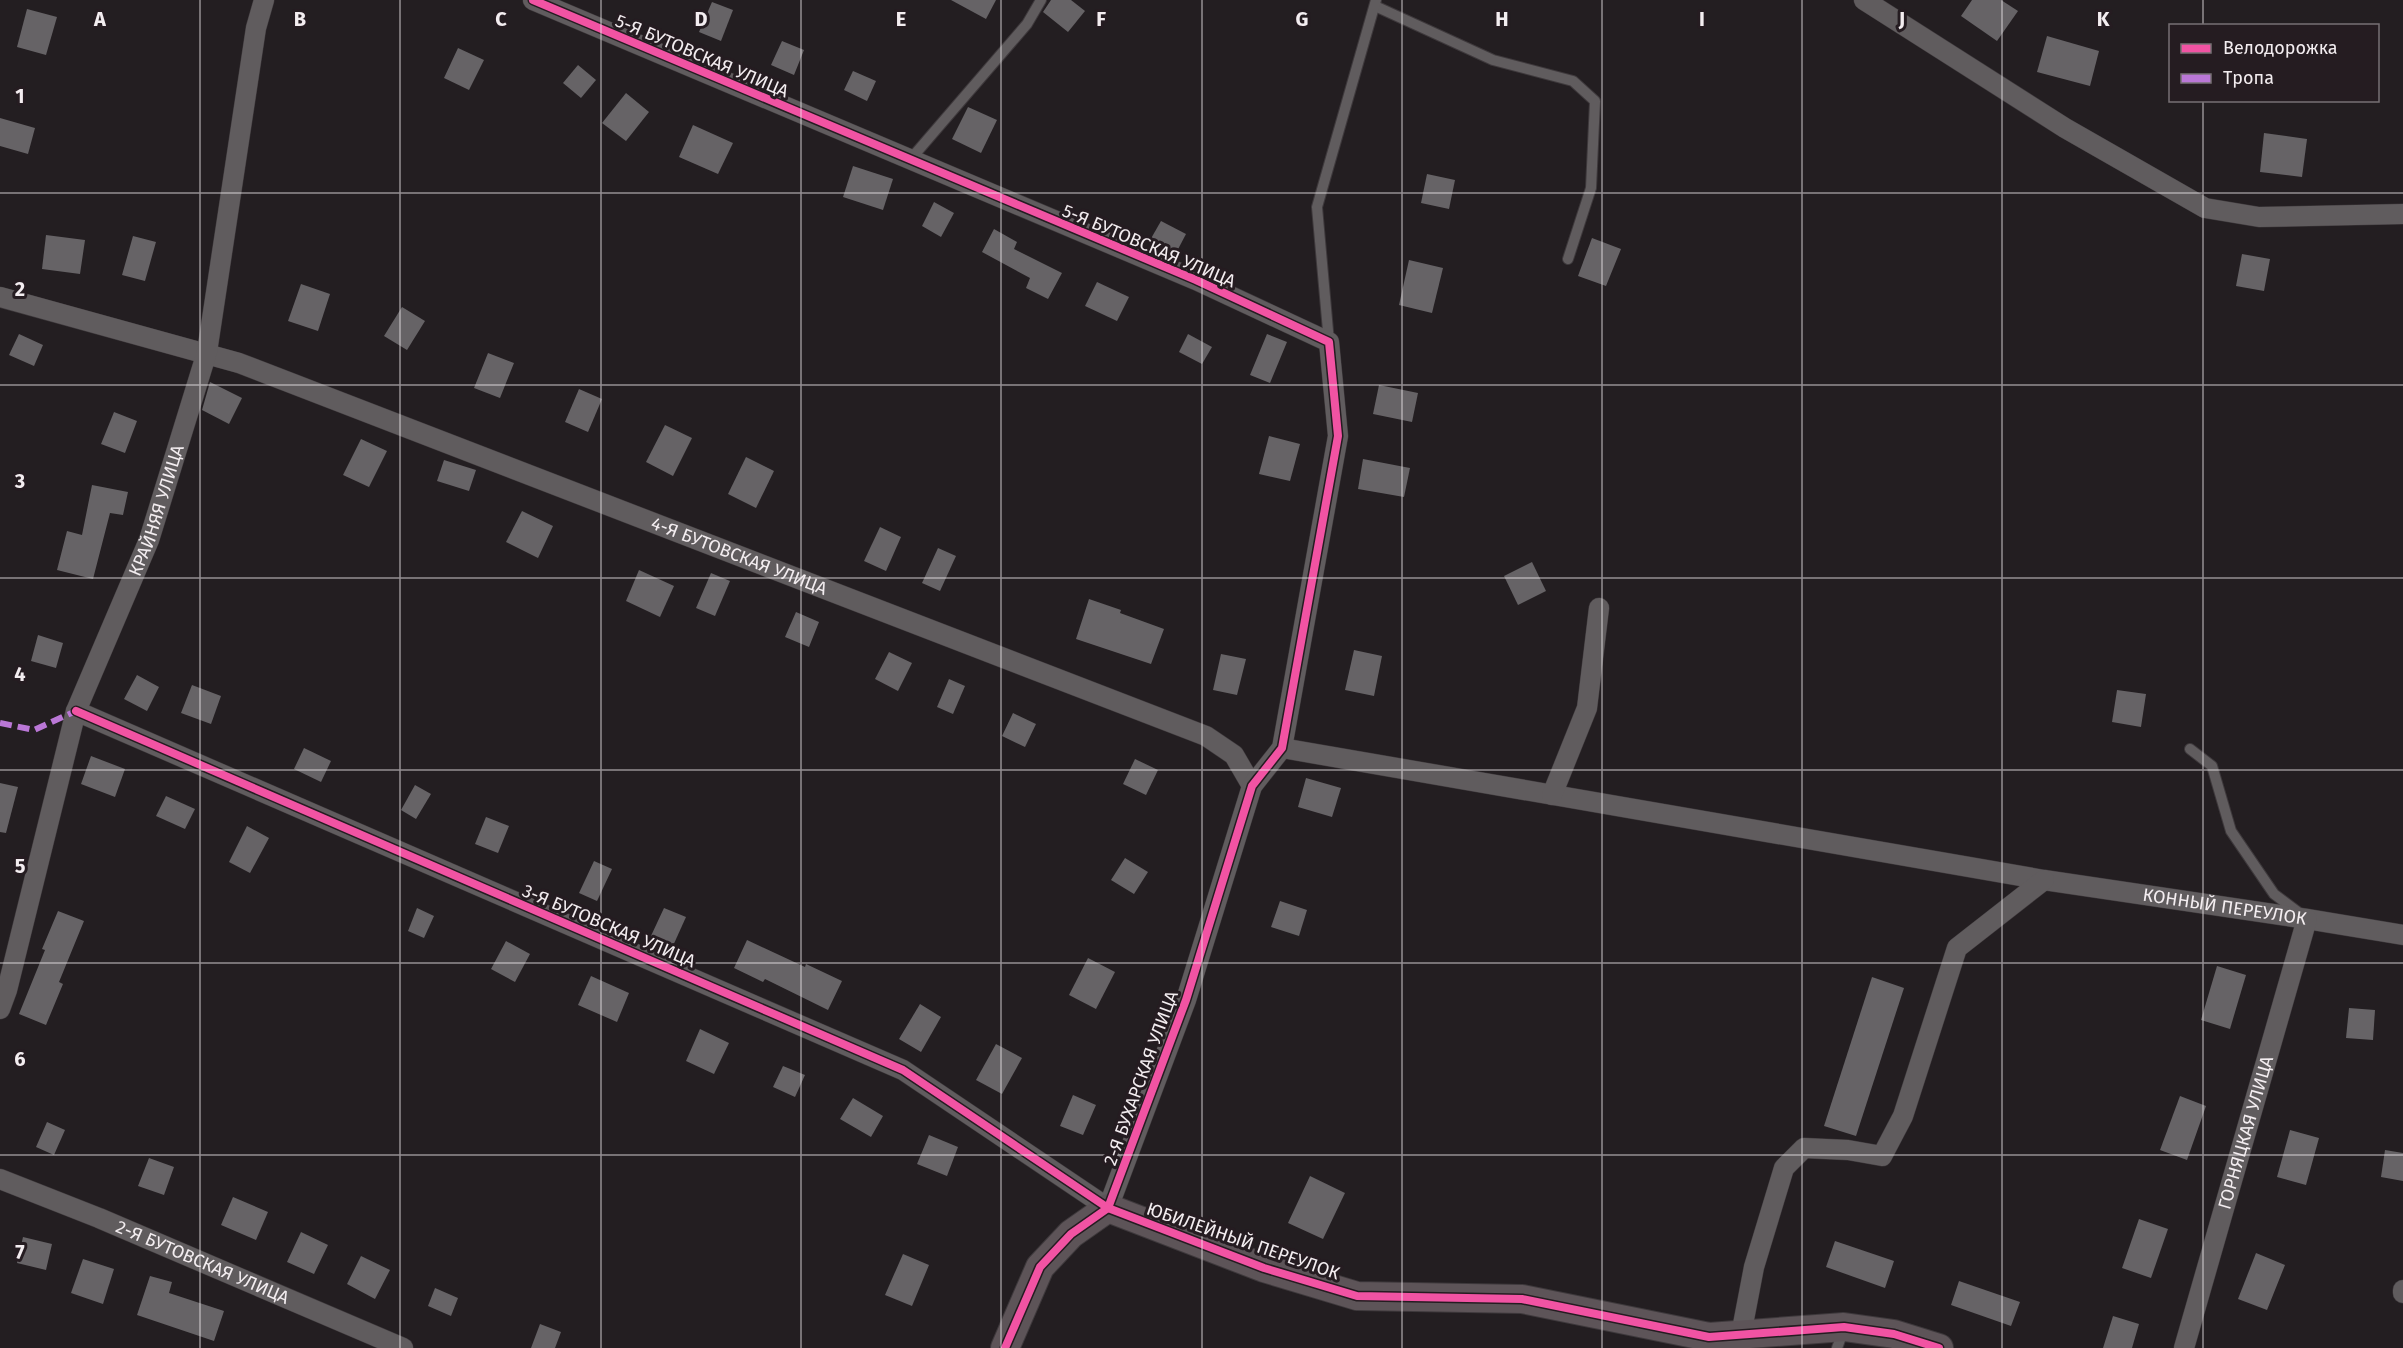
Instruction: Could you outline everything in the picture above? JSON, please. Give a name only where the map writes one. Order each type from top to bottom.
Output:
[{"type":"street","name":"КРАЙНЯЯ УЛИЦА","points":[[0,1009],[10,978],[76,711],[149,540],[207,352],[256,28],[264,0]]},
{"type":"street","name":"5-Я БУТОВСКАЯ УЛИЦА","points":[[533,0],[909,161],[1196,280],[1329,342]]},
{"type":"street","points":[[1864,0],[2065,128],[2205,208],[2259,217],[2403,214]]},
{"type":"street","name":"4-Я БУТОВСКАЯ УЛИЦА","points":[[0,297],[207,352],[261,371],[1206,736],[1234,755],[1252,786]]},
{"type":"street","points":[[1252,786],[1282,748],[1338,436],[1329,342]]},
{"type":"street","points":[[1552,795],[1587,708],[1599,608]]},
{"type":"street","name":"3-Я БУТОВСКАЯ УЛИЦА","points":[[76,711],[903,1071],[1108,1208]]},
{"type":"street","name":"КОННЫЙ ПЕРЕУЛОК","points":[[1282,748],[2044,880],[2307,919],[2403,936]]},
{"type":"street","name":"2-Я БУХАРСКАЯ УЛИЦА","points":[[1108,1208],[1186,1000],[1252,786]]},
{"type":"street","points":[[1741,1335],[1754,1267],[1784,1168],[1804,1148],[1848,1150],[1882,1156],[1903,1116],[1956,948],[2044,880]]},
{"type":"street","name":"ГОРНЯЦКАЯ УЛИЦА","points":[[2184,1348],[2307,919]]},
{"type":"street","name":"2-Я БУТОВСКАЯ УЛИЦА","points":[[0,1179],[99,1218],[404,1348]]},
{"type":"street","points":[[1005,1348],[1040,1267],[1071,1234],[1108,1208]]},
{"type":"street","name":"ЮБИЛЕЙНЫЙ ПЕРЕУЛОК","points":[[1108,1208],[1264,1268],[1357,1296],[1522,1299],[1707,1343],[1741,1335],[1840,1338],[1894,1334],[1939,1348]]},
{"type":"lane","points":[[909,161],[1028,24],[1041,0]]},
{"type":"lane","points":[[1329,342],[1317,207],[1376,3],[1493,60],[1573,81],[1595,101],[1591,189],[1568,259]]},
{"type":"lane","points":[[2190,749],[2212,766],[2231,831],[2274,894],[2307,919]]},
{"type":"building","points":[[951,0],[996,0],[986,19]]},
{"type":"building","points":[[1051,0],[1071,0],[1085,11],[1068,32],[1043,12]]},
{"type":"building","points":[[1972,0],[2001,0],[2018,11],[1997,41],[1961,16]]},
{"type":"building","points":[[712,2],[733,10],[721,41],[699,32]]},
{"type":"building","points":[[27,9],[57,17],[46,55],[17,47]]},
{"type":"building","points":[[2047,36],[2099,51],[2090,86],[2037,72]]},
{"type":"building","points":[[782,41],[804,50],[794,75],[771,65]]},
{"type":"building","points":[[458,48],[484,60],[469,90],[444,78]]},
{"type":"building","points":[[578,65],[596,80],[581,98],[563,83]]},
{"type":"building","points":[[853,71],[876,81],[867,101],[844,90]]},
{"type":"building","points":[[626,93],[649,112],[626,141],[602,123]]},
{"type":"building","points":[[968,107],[997,120],[981,153],[952,139]]},
{"type":"building","points":[[0,118],[35,128],[28,154],[0,146]]},
{"type":"building","points":[[693,125],[733,143],[718,174],[679,157]]},
{"type":"building","points":[[2264,133],[2307,139],[2302,177],[2260,172]]},
{"type":"building","points":[[853,166],[893,179],[883,210],[843,197]]},
{"type":"building","points":[[1427,174],[1455,180],[1449,209],[1421,203]]},
{"type":"building","points":[[934,202],[954,213],[941,237],[922,226]]},
{"type":"building","points":[[1161,221],[1186,234],[1175,255],[1149,242]]},
{"type":"building","points":[[994,229],[1017,242],[1014,249],[1062,273],[1048,299],[1026,288],[1030,278],[982,252]]},
{"type":"building","points":[[46,235],[85,240],[80,274],[42,269]]},
{"type":"building","points":[[133,236],[156,242],[145,281],[122,275]]},
{"type":"building","points":[[1592,238],[1621,249],[1606,286],[1578,276]]},
{"type":"building","points":[[2242,254],[2270,259],[2264,291],[2236,286]]},
{"type":"building","points":[[1409,260],[1443,268],[1432,313],[1399,305]]},
{"type":"building","points":[[1097,282],[1129,297],[1117,321],[1085,306]]},
{"type":"building","points":[[301,284],[330,294],[318,331],[288,321]]},
{"type":"building","points":[[402,307],[425,321],[407,350],[384,336]]},
{"type":"building","points":[[19,334],[43,345],[34,366],[9,355]]},
{"type":"building","points":[[1188,334],[1212,347],[1202,364],[1179,352]]},
{"type":"building","points":[[1267,334],[1287,342],[1270,383],[1250,375]]},
{"type":"building","points":[[488,353],[514,363],[500,398],[474,388]]},
{"type":"building","points":[[210,382],[242,398],[229,424],[202,410]]},
{"type":"building","points":[[1379,385],[1418,393],[1412,422],[1373,414]]},
{"type":"building","points":[[579,389],[602,399],[588,432],[565,422]]},
{"type":"building","points":[[114,412],[137,421],[125,453],[101,444]]},
{"type":"building","points":[[665,425],[692,438],[673,476],[646,462]]},
{"type":"building","points":[[1269,436],[1300,444],[1290,481],[1259,474]]},
{"type":"building","points":[[361,439],[387,451],[369,487],[343,475]]},
{"type":"building","points":[[746,457],[774,471],[756,508],[728,494]]},
{"type":"building","points":[[1363,459],[1410,468],[1404,497],[1358,489]]},
{"type":"building","points":[[444,460],[476,470],[469,491],[437,481]]},
{"type":"building","points":[[92,485],[128,492],[123,515],[110,513],[93,579],[57,570],[67,531],[82,535]]},
{"type":"building","points":[[522,511],[553,526],[538,558],[506,542]]},
{"type":"building","points":[[880,527],[901,537],[886,571],[864,561]]},
{"type":"building","points":[[938,548],[956,556],[940,591],[922,583]]},
{"type":"building","points":[[1532,562],[1546,591],[1518,605],[1504,576]]},
{"type":"building","points":[[639,570],[674,586],[660,617],[626,601]]},
{"type":"building","points":[[711,573],[730,581],[715,616],[696,608]]},
{"type":"building","points":[[1089,599],[1164,629],[1151,664],[1076,639]]},
{"type":"building","points":[[796,612],[819,622],[809,647],[785,637]]},
{"type":"building","points":[[38,635],[63,643],[56,668],[31,661]]},
{"type":"building","points":[[1354,650],[1382,656],[1374,696],[1345,690]]},
{"type":"building","points":[[889,652],[912,663],[898,691],[875,679]]},
{"type":"building","points":[[1221,654],[1246,659],[1237,695],[1213,690]]},
{"type":"building","points":[[137,675],[159,687],[147,711],[124,699]]},
{"type":"building","points":[[949,679],[965,686],[953,714],[937,707]]},
{"type":"building","points":[[192,685],[221,696],[211,724],[181,713]]},
{"type":"building","points":[[2117,690],[2146,694],[2141,727],[2112,722]]},
{"type":"building","points":[[1013,713],[1036,724],[1025,747],[1002,736]]},
{"type":"building","points":[[304,748],[331,761],[321,782],[294,769]]},
{"type":"building","points":[[91,756],[125,769],[115,797],[81,784]]},
{"type":"building","points":[[1135,759],[1158,770],[1146,795],[1123,784]]},
{"type":"building","points":[[1306,778],[1341,788],[1332,817],[1298,807]]},
{"type":"building","points":[[0,783],[18,787],[6,833],[0,832]]},
{"type":"building","points":[[415,785],[431,794],[416,819],[401,810]]},
{"type":"building","points":[[166,796],[195,809],[185,829],[156,816]]},
{"type":"building","points":[[486,817],[509,826],[498,853],[475,844]]},
{"type":"building","points":[[247,826],[269,838],[250,873],[229,862]]},
{"type":"building","points":[[1125,858],[1148,872],[1134,894],[1111,880]]},
{"type":"building","points":[[594,861],[612,869],[597,901],[579,893]]},
{"type":"building","points":[[1280,901],[1307,910],[1299,936],[1271,927]]},
{"type":"building","points":[[417,908],[434,916],[424,938],[408,931]]},
{"type":"building","points":[[664,908],[686,917],[672,948],[650,938]]},
{"type":"building","points":[[58,911],[84,921],[59,982],[63,984],[46,1025],[19,1014]]},
{"type":"building","points":[[747,940],[805,967],[806,964],[842,981],[828,1010],[765,979],[763,982],[734,968]]},
{"type":"building","points":[[506,941],[530,954],[515,982],[491,969]]},
{"type":"building","points":[[1088,958],[1115,972],[1096,1009],[1069,995]]},
{"type":"building","points":[[2217,966],[2246,975],[2230,1029],[2201,1020]]},
{"type":"building","points":[[591,976],[629,993],[617,1022],[578,1005]]},
{"type":"building","points":[[1872,977],[1904,988],[1856,1136],[1824,1126]]},
{"type":"building","points":[[920,1004],[941,1017],[921,1052],[899,1039]]},
{"type":"building","points":[[2349,1008],[2375,1010],[2373,1040],[2346,1038]]},
{"type":"building","points":[[700,1029],[729,1043],[714,1074],[686,1061]]},
{"type":"building","points":[[996,1044],[1022,1058],[1002,1094],[976,1080]]},
{"type":"building","points":[[783,1066],[805,1075],[795,1097],[773,1087]]},
{"type":"building","points":[[1073,1095],[1096,1105],[1083,1135],[1060,1126]]},
{"type":"building","points":[[2180,1096],[2206,1106],[2187,1160],[2160,1150]]},
{"type":"building","points":[[853,1098],[883,1116],[871,1137],[840,1119]]},
{"type":"building","points":[[47,1122],[65,1130],[54,1155],[36,1147]]},
{"type":"building","points":[[2290,1130],[2319,1138],[2306,1185],[2277,1177]]},
{"type":"building","points":[[929,1135],[958,1147],[947,1176],[917,1164]]},
{"type":"building","points":[[2385,1150],[2403,1153],[2403,1181],[2381,1177]]},
{"type":"building","points":[[149,1158],[174,1167],[164,1195],[138,1186]]},
{"type":"building","points":[[1310,1176],[1345,1193],[1323,1239],[1288,1223]]},
{"type":"building","points":[[233,1197],[268,1212],[256,1240],[221,1225]]},
{"type":"building","points":[[2139,1219],[2168,1229],[2151,1278],[2122,1268]]},
{"type":"building","points":[[301,1232],[328,1245],[314,1274],[287,1262]]},
{"type":"building","points":[[23,1237],[52,1244],[46,1270],[17,1263]]},
{"type":"building","points":[[1835,1241],[1894,1261],[1885,1288],[1826,1267]]},
{"type":"building","points":[[2256,1253],[2285,1265],[2267,1310],[2238,1299]]},
{"type":"building","points":[[903,1254],[929,1265],[912,1306],[885,1295]]},
{"type":"building","points":[[361,1256],[390,1270],[375,1299],[347,1284]]},
{"type":"building","points":[[83,1259],[114,1269],[103,1304],[71,1293]]},
{"type":"building","points":[[150,1276],[172,1282],[169,1293],[224,1311],[214,1341],[137,1315]]},
{"type":"building","points":[[1959,1281],[2020,1302],[2011,1326],[1951,1305]]},
{"type":"building","points":[[435,1288],[458,1298],[451,1316],[428,1306]]},
{"type":"building","points":[[2113,1316],[2139,1324],[2132,1348],[2103,1348]]},
{"type":"building","points":[[540,1324],[561,1332],[555,1348],[531,1348]]},
{"type":"marked path","points":[[0,723],[34,730],[76,711]]},
{"type":"cycle path","points":[[533,0],[1196,280],[1329,342],[1338,436],[1282,748],[1252,786],[1186,1000],[1108,1208],[1071,1234],[1040,1267],[1005,1348]]},
{"type":"cycle path","points":[[76,711],[903,1070],[1108,1208],[1264,1268],[1357,1296],[1522,1299],[1709,1337],[1844,1327],[1894,1334],[1939,1348]]}]
